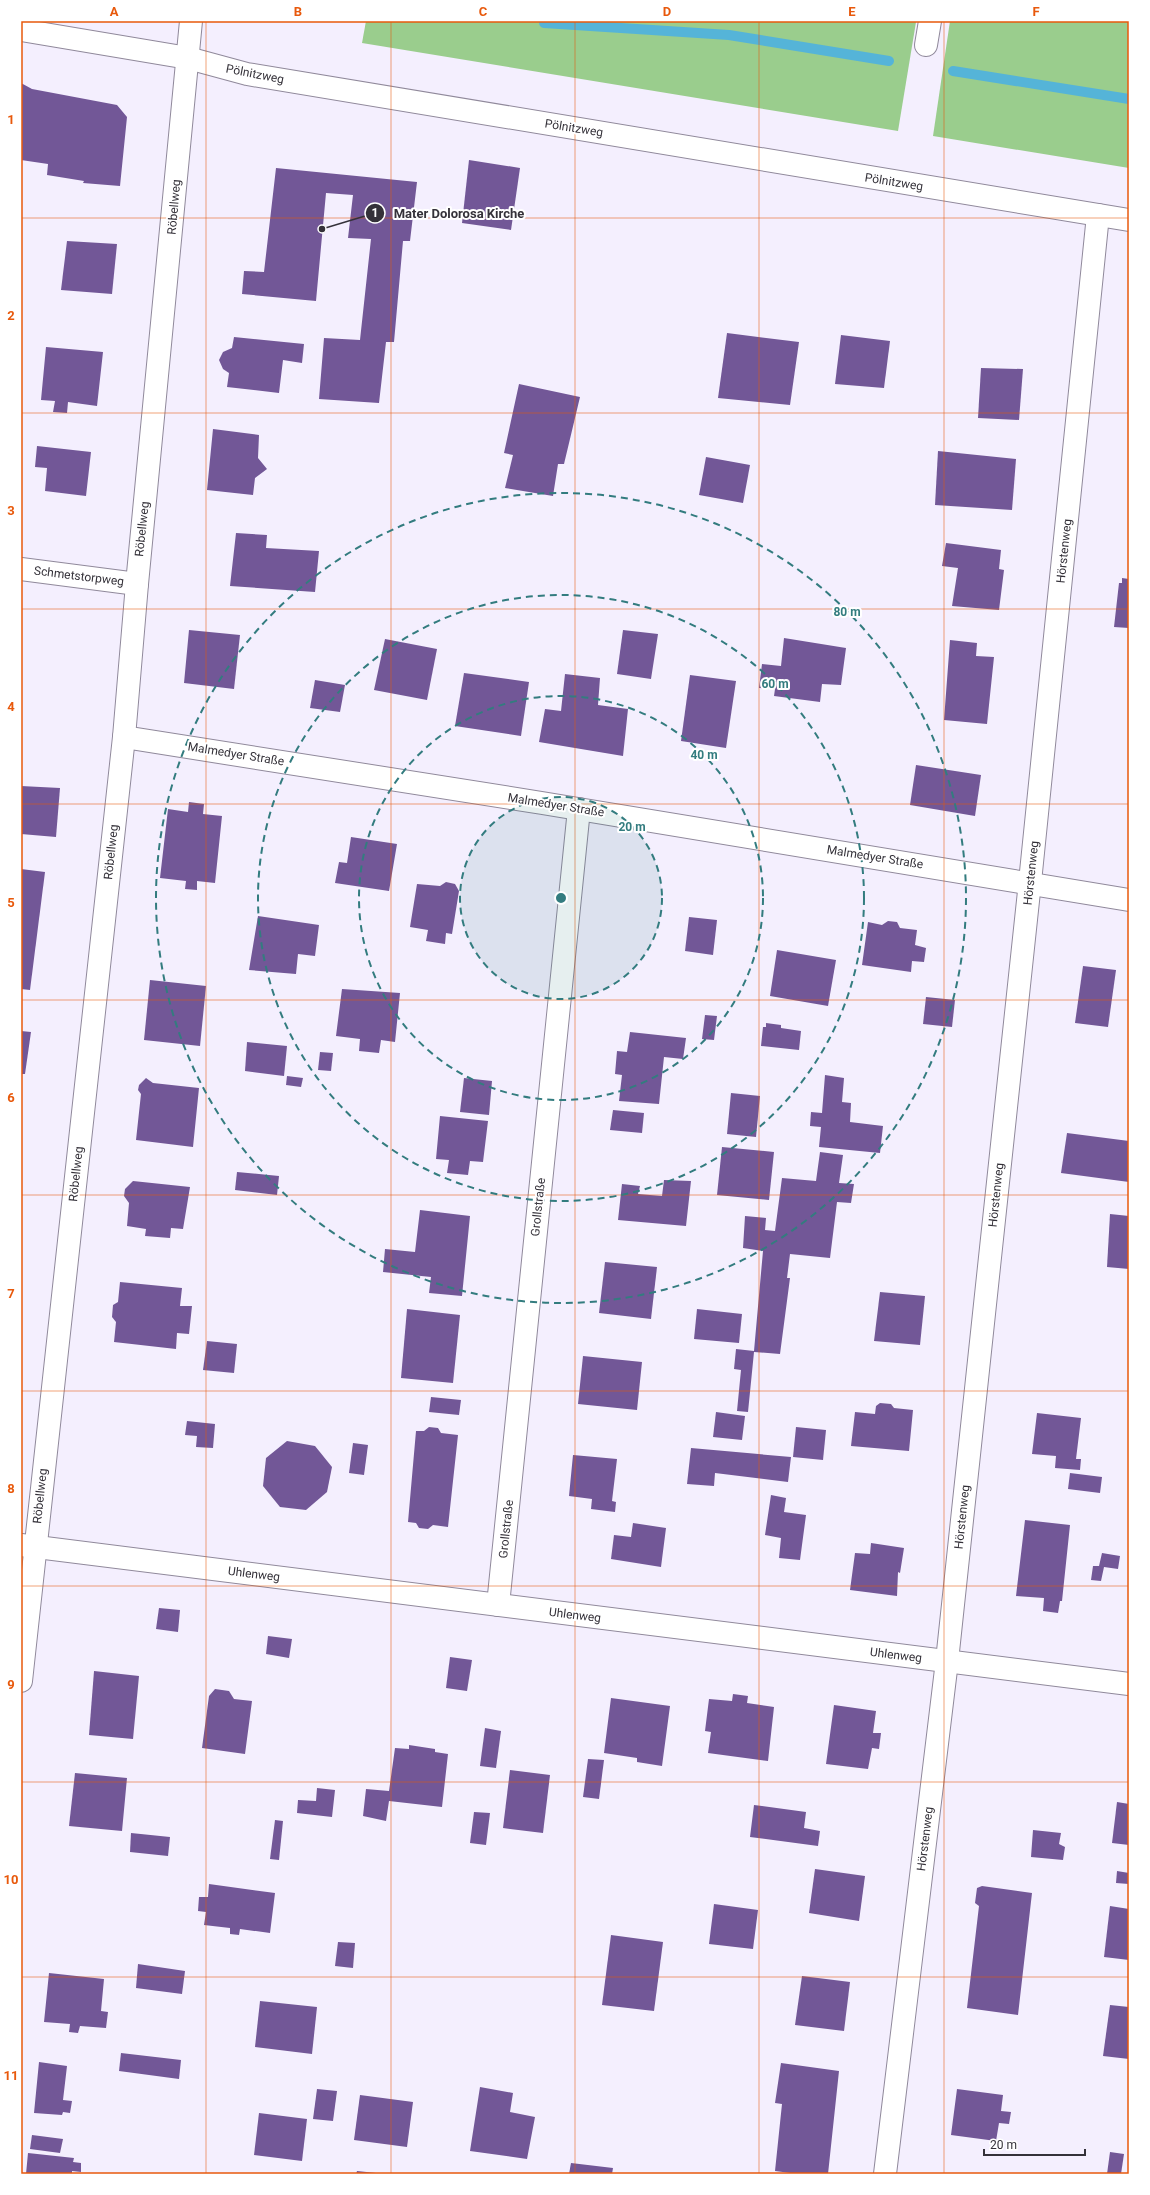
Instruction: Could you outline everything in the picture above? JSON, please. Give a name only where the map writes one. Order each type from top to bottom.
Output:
[{"type":"street","name":"Röbellweg","points":[[21,1681],[28,1546],[124,736],[137,584],[191,21]]},
{"type":"street","points":[[926,45],[930,21]]},
{"type":"street","name":"Pölnitzweg","points":[[21,30],[188,58],[247,74],[1129,220]]},
{"type":"street","name":"Hörstenweg","points":[[885,2174],[947,1661],[1030,882],[1098,215]]},
{"type":"street","name":"Schmetstorpweg","points":[[21,569],[137,584]]},
{"type":"street","name":"Malmedyer Straße","points":[[124,736],[1030,882],[1129,900]]},
{"type":"street","name":"Grollstraße","points":[[498,1605],[579,809]]},
{"type":"street","name":"Uhlenweg","points":[[28,1546],[1129,1684]]},
{"type":"green space","points":[[366,21],[916,22],[898,131],[362,43]]},
{"type":"green space","points":[[950,21],[1129,21],[1129,168],[933,136]]},
{"type":"building","points":[[21,83],[32,89],[117,105],[127,117],[120,186],[83,183],[84,181],[47,175],[48,164],[21,160]]},
{"type":"building","points":[[469,160],[520,168],[511,230],[462,223]]},
{"type":"building","points":[[276,168],[417,182],[410,241],[403,241],[394,342],[386,342],[379,403],[319,399],[324,338],[360,340],[371,239],[348,238],[353,195],[326,193],[316,301],[242,294],[244,271],[264,272]]},
{"type":"building","points":[[67,241],[117,244],[112,294],[61,290]]},
{"type":"building","points":[[727,333],[799,342],[790,405],[718,398]]},
{"type":"building","points":[[841,335],[890,341],[884,388],[835,384]]},
{"type":"building","points":[[234,337],[304,344],[302,363],[283,360],[279,393],[227,387],[229,373],[223,369],[219,360],[223,352],[232,348]]},
{"type":"building","points":[[46,347],[103,352],[97,406],[68,402],[67,413],[53,412],[55,401],[41,400]]},
{"type":"building","points":[[981,368],[1023,369],[1019,420],[978,418]]},
{"type":"building","points":[[519,384],[580,397],[564,464],[558,464],[553,496],[505,488],[513,455],[504,453]]},
{"type":"building","points":[[213,429],[259,435],[258,458],[267,469],[255,478],[253,495],[207,490]]},
{"type":"building","points":[[37,446],[91,452],[86,496],[45,491],[47,468],[35,467]]},
{"type":"building","points":[[938,451],[1016,459],[1012,510],[935,505]]},
{"type":"building","points":[[706,457],[750,465],[743,503],[699,495]]},
{"type":"building","points":[[236,533],[267,535],[266,548],[319,551],[315,592],[230,586]]},
{"type":"building","points":[[946,543],[1001,550],[999,569],[1004,570],[999,610],[952,606],[958,568],[942,566]]},
{"type":"building","points":[[1122,578],[1129,579],[1129,628],[1114,627],[1119,583],[1122,583]]},
{"type":"building","points":[[189,630],[240,635],[234,689],[184,683]]},
{"type":"building","points":[[623,630],[658,634],[651,679],[617,674]]},
{"type":"building","points":[[784,638],[846,648],[841,685],[822,684],[820,702],[774,696],[775,689],[759,688],[762,664],[781,666]]},
{"type":"building","points":[[385,639],[437,649],[427,700],[374,690]]},
{"type":"building","points":[[950,640],[977,643],[976,656],[994,657],[987,724],[944,720]]},
{"type":"building","points":[[464,673],[529,682],[521,736],[455,726]]},
{"type":"building","points":[[565,674],[600,678],[598,705],[628,709],[623,756],[539,742],[545,709],[561,711]]},
{"type":"building","points":[[690,675],[736,681],[726,748],[681,741]]},
{"type":"building","points":[[315,680],[345,685],[340,712],[310,708]]},
{"type":"building","points":[[916,765],[981,775],[975,816],[910,805]]},
{"type":"building","points":[[21,786],[60,788],[56,837],[21,834]]},
{"type":"building","points":[[189,802],[204,804],[203,814],[222,816],[215,883],[197,881],[197,890],[185,889],[186,881],[160,878],[168,809],[188,812]]},
{"type":"building","points":[[351,837],[397,844],[389,891],[335,883],[339,862],[347,863]]},
{"type":"building","points":[[21,869],[45,872],[30,990],[21,989]]},
{"type":"building","points":[[446,882],[455,884],[459,891],[452,934],[446,933],[445,944],[426,941],[428,930],[410,927],[417,884],[440,886]]},
{"type":"building","points":[[258,916],[319,925],[315,956],[298,954],[296,974],[249,970]]},
{"type":"building","points":[[689,917],[717,920],[713,955],[685,951]]},
{"type":"building","points":[[888,921],[897,922],[900,928],[917,930],[915,945],[926,948],[924,962],[912,961],[911,972],[862,965],[868,922],[882,925]]},
{"type":"building","points":[[777,950],[836,960],[828,1006],[770,996]]},
{"type":"building","points":[[1083,966],[1116,970],[1108,1027],[1075,1023]]},
{"type":"building","points":[[150,980],[206,986],[200,1046],[144,1040]]},
{"type":"building","points":[[342,989],[400,993],[395,1042],[381,1040],[379,1053],[359,1051],[360,1039],[336,1036]]},
{"type":"building","points":[[926,997],[955,1000],[952,1027],[923,1024]]},
{"type":"building","points":[[705,1015],[717,1016],[714,1040],[702,1039]]},
{"type":"building","points":[[766,1023],[781,1025],[781,1028],[801,1031],[799,1050],[761,1046],[763,1027],[766,1027]]},
{"type":"building","points":[[21,1031],[31,1032],[25,1074],[21,1074]]},
{"type":"building","points":[[630,1032],[686,1038],[683,1059],[664,1057],[659,1104],[619,1101],[622,1075],[615,1074],[617,1051],[627,1052]]},
{"type":"building","points":[[247,1042],[287,1046],[284,1076],[245,1071]]},
{"type":"building","points":[[320,1052],[333,1053],[331,1071],[318,1070]]},
{"type":"building","points":[[825,1075],[844,1078],[842,1102],[851,1103],[850,1122],[883,1126],[880,1153],[819,1147],[821,1127],[810,1126],[811,1112],[822,1113]]},
{"type":"building","points":[[287,1076],[303,1078],[301,1087],[286,1085]]},
{"type":"building","points":[[146,1078],[153,1083],[199,1088],[193,1147],[136,1140],[141,1094],[138,1090],[139,1085]]},
{"type":"building","points":[[464,1078],[492,1081],[489,1115],[460,1112]]},
{"type":"building","points":[[731,1093],[760,1096],[756,1137],[727,1134]]},
{"type":"building","points":[[613,1110],[644,1113],[642,1133],[610,1130]]},
{"type":"building","points":[[440,1116],[488,1121],[483,1162],[470,1161],[468,1175],[447,1173],[449,1160],[436,1159]]},
{"type":"building","points":[[1067,1133],[1129,1141],[1129,1182],[1061,1173]]},
{"type":"building","points":[[722,1147],[774,1152],[769,1200],[717,1195]]},
{"type":"building","points":[[820,1152],[843,1155],[839,1183],[854,1184],[851,1203],[837,1202],[830,1258],[790,1254],[787,1278],[790,1278],[780,1354],[754,1352],[748,1412],[737,1411],[741,1370],[734,1369],[736,1349],[754,1351],[763,1251],[743,1248],[745,1216],[766,1218],[765,1230],[775,1231],[782,1178],[816,1181]]},
{"type":"building","points":[[237,1172],[279,1176],[277,1195],[235,1190]]},
{"type":"building","points":[[664,1180],[691,1181],[686,1226],[618,1220],[622,1184],[640,1186],[638,1194],[662,1196]]},
{"type":"building","points":[[133,1181],[190,1187],[183,1229],[171,1228],[170,1238],[145,1236],[146,1229],[127,1226],[129,1203],[124,1196],[125,1189]]},
{"type":"building","points":[[420,1210],[470,1216],[462,1296],[429,1293],[431,1277],[383,1272],[385,1249],[415,1252]]},
{"type":"building","points":[[1110,1214],[1129,1216],[1129,1269],[1107,1267]]},
{"type":"building","points":[[605,1262],[657,1267],[651,1319],[599,1313]]},
{"type":"building","points":[[120,1282],[182,1288],[180,1306],[192,1306],[189,1334],[177,1333],[176,1349],[114,1342],[116,1322],[112,1317],[113,1305],[118,1302]]},
{"type":"building","points":[[880,1292],[925,1296],[920,1345],[874,1341]]},
{"type":"building","points":[[407,1309],[460,1315],[453,1383],[401,1378]]},
{"type":"building","points":[[697,1309],[742,1314],[739,1343],[694,1339]]},
{"type":"building","points":[[207,1341],[237,1344],[234,1373],[203,1370]]},
{"type":"building","points":[[583,1356],[642,1362],[637,1410],[578,1404]]},
{"type":"building","points":[[431,1397],[461,1400],[459,1415],[429,1412]]},
{"type":"building","points":[[880,1403],[891,1404],[894,1408],[913,1410],[909,1451],[851,1446],[855,1412],[875,1414],[876,1406]]},
{"type":"building","points":[[716,1412],[745,1416],[742,1440],[713,1437]]},
{"type":"building","points":[[1037,1413],[1081,1418],[1076,1459],[1081,1459],[1080,1470],[1055,1468],[1056,1456],[1032,1454]]},
{"type":"building","points":[[187,1421],[215,1424],[213,1448],[196,1447],[197,1436],[185,1435]]},
{"type":"building","points":[[429,1427],[438,1428],[441,1433],[458,1435],[448,1527],[433,1525],[428,1529],[419,1528],[416,1523],[408,1522],[416,1431],[424,1431]]},
{"type":"building","points":[[796,1427],[826,1430],[823,1460],[793,1457]]},
{"type":"building","points":[[287,1441],[315,1446],[332,1467],[327,1492],[306,1510],[280,1507],[263,1486],[266,1458]]},
{"type":"building","points":[[353,1443],[368,1445],[364,1475],[349,1473]]},
{"type":"building","points":[[691,1448],[791,1457],[788,1482],[715,1473],[714,1486],[687,1484]]},
{"type":"building","points":[[573,1455],[617,1459],[612,1501],[616,1502],[615,1512],[591,1509],[592,1499],[569,1496]]},
{"type":"building","points":[[1070,1473],[1102,1477],[1100,1493],[1068,1489]]},
{"type":"building","points":[[771,1495],[786,1498],[784,1512],[806,1515],[800,1560],[779,1558],[781,1538],[765,1535]]},
{"type":"building","points":[[1025,1520],[1070,1525],[1062,1601],[1060,1601],[1058,1613],[1043,1611],[1044,1598],[1016,1596]]},
{"type":"building","points":[[633,1523],[666,1528],[661,1567],[611,1559],[614,1535],[631,1537]]},
{"type":"building","points":[[871,1543],[904,1548],[900,1573],[898,1572],[897,1596],[850,1590],[855,1553],[870,1554]]},
{"type":"building","points":[[1102,1553],[1120,1556],[1118,1569],[1104,1567],[1101,1581],[1091,1580],[1093,1566],[1099,1566]]},
{"type":"building","points":[[159,1608],[180,1610],[178,1632],[156,1629]]},
{"type":"building","points":[[268,1636],[292,1639],[289,1658],[266,1654]]},
{"type":"building","points":[[450,1657],[472,1660],[467,1691],[446,1688]]},
{"type":"building","points":[[94,1671],[139,1676],[133,1739],[89,1735]]},
{"type":"building","points":[[215,1689],[229,1691],[234,1699],[252,1701],[245,1754],[202,1748],[209,1696]]},
{"type":"building","points":[[733,1694],[748,1696],[747,1703],[774,1707],[768,1761],[708,1753],[711,1732],[705,1731],[709,1699],[732,1701]]},
{"type":"building","points":[[611,1698],[670,1706],[662,1766],[637,1762],[637,1758],[604,1753]]},
{"type":"building","points":[[834,1705],[876,1711],[873,1733],[881,1733],[879,1749],[872,1748],[868,1769],[826,1764]]},
{"type":"building","points":[[485,1728],[501,1731],[496,1768],[480,1766]]},
{"type":"building","points":[[409,1745],[435,1749],[435,1752],[448,1754],[442,1807],[389,1801],[386,1821],[363,1816],[366,1789],[389,1791],[395,1748],[409,1749]]},
{"type":"building","points":[[588,1759],[604,1760],[599,1799],[583,1797]]},
{"type":"building","points":[[510,1770],[550,1775],[543,1833],[503,1828]]},
{"type":"building","points":[[75,1773],[127,1778],[122,1831],[69,1826]]},
{"type":"building","points":[[317,1788],[335,1790],[332,1817],[297,1813],[298,1800],[316,1801]]},
{"type":"building","points":[[1117,1802],[1129,1804],[1129,1845],[1112,1843]]},
{"type":"building","points":[[754,1805],[806,1812],[804,1828],[820,1831],[818,1846],[750,1837]]},
{"type":"building","points":[[474,1812],[490,1813],[486,1845],[470,1843]]},
{"type":"building","points":[[275,1820],[283,1821],[279,1860],[270,1859]]},
{"type":"building","points":[[1033,1830],[1061,1833],[1059,1844],[1065,1847],[1063,1860],[1031,1857]]},
{"type":"building","points":[[131,1833],[170,1837],[168,1856],[130,1852]]},
{"type":"building","points":[[815,1869],[865,1876],[859,1921],[809,1913]]},
{"type":"building","points":[[1117,1871],[1129,1873],[1129,1884],[1116,1883]]},
{"type":"building","points":[[209,1884],[275,1893],[270,1933],[240,1929],[239,1935],[230,1934],[230,1928],[204,1925],[206,1912],[198,1911],[199,1897],[208,1897]]},
{"type":"building","points":[[982,1886],[1032,1893],[1018,2015],[967,2008],[979,1906],[975,1903],[977,1888]]},
{"type":"building","points":[[714,1904],[758,1910],[753,1949],[709,1944]]},
{"type":"building","points":[[1110,1906],[1129,1909],[1129,1960],[1104,1957]]},
{"type":"building","points":[[611,1935],[663,1942],[654,2011],[602,2005]]},
{"type":"building","points":[[338,1942],[355,1943],[353,1968],[335,1966]]},
{"type":"building","points":[[138,1964],[185,1971],[182,1994],[136,1988]]},
{"type":"building","points":[[49,1973],[104,1979],[101,2011],[108,2012],[106,2028],[80,2026],[78,2033],[69,2032],[70,2024],[44,2022]]},
{"type":"building","points":[[802,1976],[850,1982],[844,2031],[795,2025]]},
{"type":"building","points":[[260,2001],[317,2007],[312,2054],[255,2047]]},
{"type":"building","points":[[1110,2005],[1129,2007],[1129,2059],[1103,2056]]},
{"type":"building","points":[[121,2053],[181,2060],[179,2079],[119,2071]]},
{"type":"building","points":[[39,2062],[67,2066],[63,2100],[72,2101],[70,2113],[63,2112],[62,2115],[34,2113]]},
{"type":"building","points":[[781,2063],[839,2071],[828,2174],[798,2174],[775,2171],[782,2104],[775,2103]]},
{"type":"building","points":[[480,2087],[513,2093],[510,2112],[535,2117],[527,2159],[470,2151]]},
{"type":"building","points":[[317,2089],[337,2091],[333,2121],[313,2119]]},
{"type":"building","points":[[957,2089],[1003,2095],[1001,2111],[1011,2112],[1009,2124],[999,2123],[996,2141],[951,2135]]},
{"type":"building","points":[[360,2095],[413,2102],[407,2147],[354,2140]]},
{"type":"building","points":[[259,2113],[307,2119],[302,2161],[254,2155]]},
{"type":"building","points":[[32,2135],[63,2139],[60,2153],[30,2149]]},
{"type":"building","points":[[1110,2152],[1124,2154],[1121,2174],[1107,2174]]},
{"type":"building","points":[[28,2153],[74,2158],[73,2162],[81,2163],[81,2172],[72,2171],[72,2174],[26,2174]]},
{"type":"building","points":[[571,2163],[613,2168],[612,2174],[569,2174]]},
{"type":"building","points":[[357,2171],[376,2173],[376,2174],[356,2174]]},
{"type":"waterway","points":[[544,23],[729,35],[889,61]]},
{"type":"waterway","points":[[953,71],[1129,99]]},
{"type":"place","name":"Mater Dolorosa Kirche","points":[[322,229]]}]
